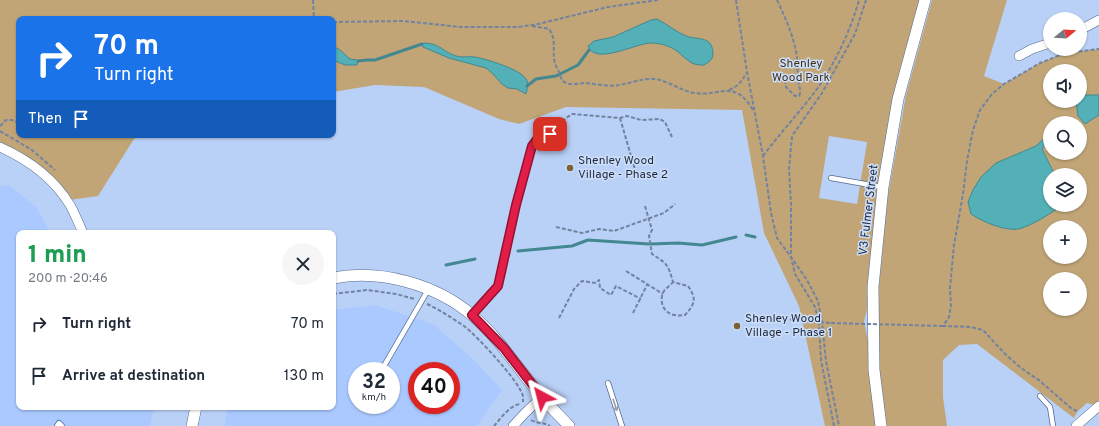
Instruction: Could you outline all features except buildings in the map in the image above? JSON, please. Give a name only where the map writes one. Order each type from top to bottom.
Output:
[{"type":"street","name":"V3 Fulmer Street","points":[[881,426],[874,370],[873,287],[883,188],[898,99],[925,0]]},
{"type":"street","points":[[1087,26],[1099,20]]},
{"type":"street","points":[[1019,56],[1043,45]]},
{"type":"street","points":[[0,147],[19,155],[49,177],[70,205],[82,230]]},
{"type":"street","points":[[336,278],[371,276],[394,279],[428,288],[448,298],[472,315],[504,348],[542,397],[568,426]]},
{"type":"street","points":[[514,426],[542,397]]},
{"type":"street","points":[[1076,426],[1099,406]]},
{"type":"street","points":[[192,426],[195,410]]},
{"type":"lane","points":[[472,315],[498,286],[516,205],[532,146],[538,138],[550,134]]},
{"type":"lane","points":[[831,178],[883,188]]},
{"type":"lane","points":[[386,362],[428,288]]},
{"type":"lane","points":[[608,383],[622,426]]},
{"type":"lane","points":[[1040,396],[1050,407],[1053,426]]},
{"type":"lane","points":[[57,426],[59,423],[62,426]]},
{"type":"path","points":[[313,0],[314,16]]},
{"type":"path","points":[[336,22],[403,20],[461,28],[518,27],[529,26],[608,7],[658,0]]},
{"type":"path","points":[[736,0],[771,213],[777,238],[807,280],[818,301],[826,361],[839,426]]},
{"type":"path","points":[[777,0],[787,22],[796,48],[799,96],[795,96],[786,87],[785,81]]},
{"type":"path","points":[[762,156],[817,89],[840,51],[859,0]]},
{"type":"path","points":[[834,426],[821,360],[818,322],[815,307],[795,274],[791,257],[791,204],[789,169],[792,136],[822,93],[852,40],[866,0]]},
{"type":"path","points":[[529,26],[549,29],[554,40],[554,60],[557,68],[563,80],[566,83],[573,85],[585,83],[601,86],[618,85],[654,79],[665,81],[681,89],[695,93],[728,90],[737,87],[747,72]]},
{"type":"path","points":[[943,326],[949,317],[951,306],[950,288],[954,245],[967,161],[973,130],[980,110],[992,94],[1004,84],[1040,63],[1065,53],[1099,49]]},
{"type":"path","points":[[728,90],[736,92],[745,98],[755,112]]},
{"type":"path","points":[[550,134],[551,129],[572,114],[620,118],[627,116],[641,120],[660,118],[665,122],[672,137]]},
{"type":"path","points":[[620,118],[636,173]]},
{"type":"path","points":[[0,126],[6,120],[16,122]]},
{"type":"path","points":[[556,227],[582,233],[600,229],[614,231],[648,218],[664,214],[675,204]]},
{"type":"path","points":[[645,206],[652,230],[649,236],[652,254],[668,266],[673,282]]},
{"type":"path","points":[[626,271],[663,294]]},
{"type":"path","points":[[559,318],[574,289],[582,281],[596,283],[599,280],[600,288],[611,294],[616,286],[641,299]]},
{"type":"path","points":[[673,282],[688,286],[691,291],[694,300],[692,307],[685,315],[676,316],[667,312],[663,307],[661,300],[664,290],[673,282]]},
{"type":"path","points":[[633,313],[647,285]]},
{"type":"path","points":[[336,294],[367,290],[396,294],[421,301],[438,309],[465,327],[511,376],[523,396],[523,404],[516,405],[508,410],[494,426]]},
{"type":"path","points":[[784,319],[831,323],[971,327],[982,330],[1005,354],[1021,368],[1040,381],[1072,409],[1077,412],[1082,408]]},
{"type":"path","points":[[525,413],[528,418],[537,424],[547,424],[550,426]]},
{"type":"shaded area","points":[[657,19],[688,37],[702,39],[710,43],[713,55],[709,62],[704,65],[692,63],[677,51],[665,45],[654,43],[644,44],[607,54],[592,52],[588,46],[594,41],[613,37],[651,20]]},
{"type":"shaded area","points":[[425,43],[438,46],[456,56],[480,58],[494,62],[523,75],[528,86],[526,94],[517,89],[508,88],[486,68],[449,58],[423,47],[422,44]]},
{"type":"shaded area","points":[[336,48],[350,59],[358,61],[357,65],[345,65],[336,61]]},
{"type":"shaded area","points":[[1087,95],[1099,95],[1099,115],[1087,123],[1087,116],[1078,116],[1077,108],[1087,108]]},
{"type":"shaded area","points":[[1043,140],[1043,160],[1048,160],[1052,168],[1043,168],[1043,212],[1051,212],[1033,223],[1016,229],[996,226],[971,214],[968,202],[981,177],[996,163],[1036,146]]},
{"type":"shaded area","points":[[9,185],[37,208],[48,230],[16,230],[16,410],[153,410],[150,426],[0,426],[0,186]]},
{"type":"shaded area","points":[[375,305],[433,324],[473,359],[502,390],[477,426],[225,426],[227,410],[336,410],[336,310]]},
{"type":"green space","name":"Shenley Wood Park","points":[[0,0],[925,0],[898,99],[873,287],[864,321],[873,368],[878,332],[879,287],[887,201],[906,95],[932,0],[1007,0],[984,76],[1004,84],[1040,63],[1058,56],[1087,56],[1087,50],[1099,49],[1099,402],[1094,405],[1087,403],[1077,412],[1074,418],[977,344],[959,345],[943,360],[943,397],[947,426],[825,426],[799,306],[764,233],[742,110],[566,107],[519,124],[499,119],[424,87],[375,85],[336,92],[336,16],[16,16],[16,138],[136,138],[134,139],[98,196],[69,200],[51,175],[20,152],[0,142]],"holes":[[[829,136],[867,142],[857,204],[819,198]]]},
{"type":"waterway","points":[[358,61],[375,60],[422,44]]},
{"type":"waterway","points":[[527,86],[536,79],[556,76],[578,65],[589,50]]},
{"type":"waterway","points":[[746,235],[755,237]]},
{"type":"waterway","points":[[651,244],[678,243],[702,245],[736,237]]},
{"type":"waterway","points":[[518,251],[572,246],[588,240],[649,244]]},
{"type":"waterway","points":[[446,265],[475,259]]},
{"type":"place","name":"Shenley Wood Village - Phase 2","points":[[570,168]]},
{"type":"place","name":"Shenley Wood Village - Phase 1","points":[[737,326]]},
{"type":"route","points":[[542,397],[504,348],[472,315],[498,286],[516,205],[532,146],[538,138],[550,134]]}]
